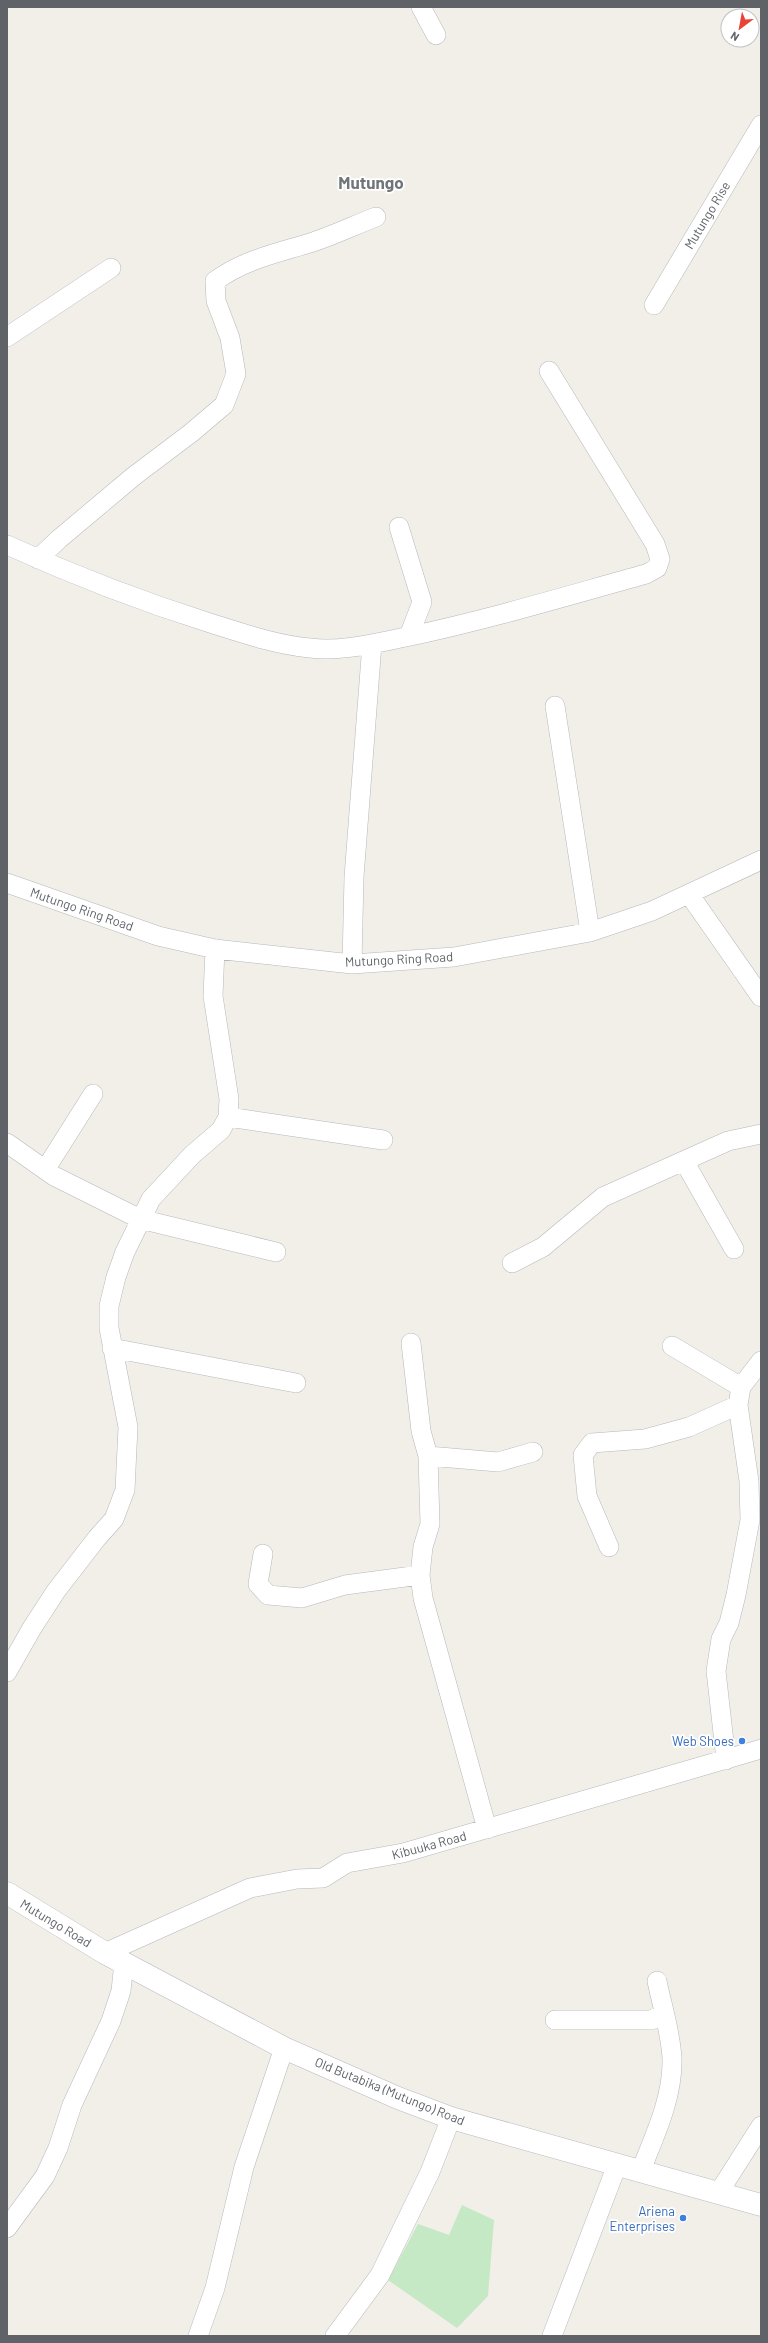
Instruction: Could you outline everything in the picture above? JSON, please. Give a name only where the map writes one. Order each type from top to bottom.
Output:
[{"type":"main road","name":"Mutungo Road","points":[[7,1894],[115,1958]]},
{"type":"main road","name":"Old Butabika (Mutungo) Road","points":[[115,1958],[284,2048],[391,2095],[451,2118],[617,2165],[641,2170],[761,2205]]},
{"type":"street","points":[[421,7],[436,35]]},
{"type":"street","name":"Mutungo Rise","points":[[654,305],[761,125]]},
{"type":"street","points":[[38,559],[59,539],[122,486],[224,405],[236,374],[230,338],[216,301],[215,280],[227,272],[261,256],[313,242],[376,217]]},
{"type":"street","points":[[7,337],[111,268]]},
{"type":"street","points":[[7,544],[38,559],[126,595],[272,641],[311,649],[348,648],[468,623],[646,574],[657,568],[660,559],[655,544],[549,371]]},
{"type":"street","points":[[399,526],[422,602],[408,636]]},
{"type":"street","points":[[352,964],[354,877],[372,644]]},
{"type":"street","points":[[555,706],[590,932]]},
{"type":"street","name":"Mutungo Ring Road","points":[[7,883],[158,936],[215,949],[352,964],[454,957],[590,932],[652,911],[761,860]]},
{"type":"street","points":[[689,894],[761,997]]},
{"type":"street","points":[[7,1672],[32,1628],[56,1591],[97,1538],[114,1519],[126,1490],[128,1427],[112,1348],[109,1306],[116,1277],[140,1219],[151,1199],[192,1156],[220,1130],[228,1117],[229,1099],[213,996],[215,949]]},
{"type":"street","points":[[44,1170],[93,1094]]},
{"type":"street","points":[[228,1117],[383,1140]]},
{"type":"street","points":[[512,1263],[543,1247],[603,1197],[728,1141],[761,1134]]},
{"type":"street","points":[[7,1143],[44,1170],[92,1197],[140,1219],[276,1252]]},
{"type":"street","points":[[684,1161],[734,1249]]},
{"type":"street","points":[[411,1343],[421,1430],[428,1456],[430,1524],[423,1547],[420,1575],[423,1598],[487,1829]]},
{"type":"street","points":[[672,1346],[740,1396],[749,1481],[750,1520],[736,1595],[729,1623],[721,1640],[716,1670],[726,1760]]},
{"type":"street","points":[[112,1348],[296,1383]]},
{"type":"street","points":[[609,1547],[587,1496],[583,1455],[592,1443],[645,1439],[689,1427],[740,1396],[761,1360]]},
{"type":"street","points":[[428,1456],[498,1462],[533,1452]]},
{"type":"street","points":[[263,1554],[258,1584],[268,1595],[302,1598],[346,1585],[420,1575]]},
{"type":"street","name":"Kibuuka Road","points":[[115,1958],[250,1888],[297,1879],[323,1878],[347,1863],[403,1853],[761,1749]]},
{"type":"street","points":[[7,2228],[45,2176],[58,2148],[72,2105],[111,2021],[121,1991],[115,1958]]},
{"type":"street","points":[[641,2170],[663,2109],[669,2085],[672,2058],[657,1981]]},
{"type":"street","points":[[554,2020],[651,2020],[664,2014]]},
{"type":"street","points":[[198,2336],[215,2288],[244,2167],[284,2048]]},
{"type":"street","points":[[335,2336],[380,2275],[430,2172],[451,2118]]},
{"type":"street","points":[[719,2192],[761,2126]]},
{"type":"street","points":[[552,2336],[617,2165]]},
{"type":"green space","points":[[462,2205],[494,2220],[488,2296],[457,2328],[388,2280],[418,2224],[449,2235]]},
{"type":"place","name":"Web Shoes","points":[[742,1741]]},
{"type":"place","name":"Ariena Enterprises","points":[[683,2218]]},
{"type":"district","name":"Mutungo","points":[[371,182]]}]
